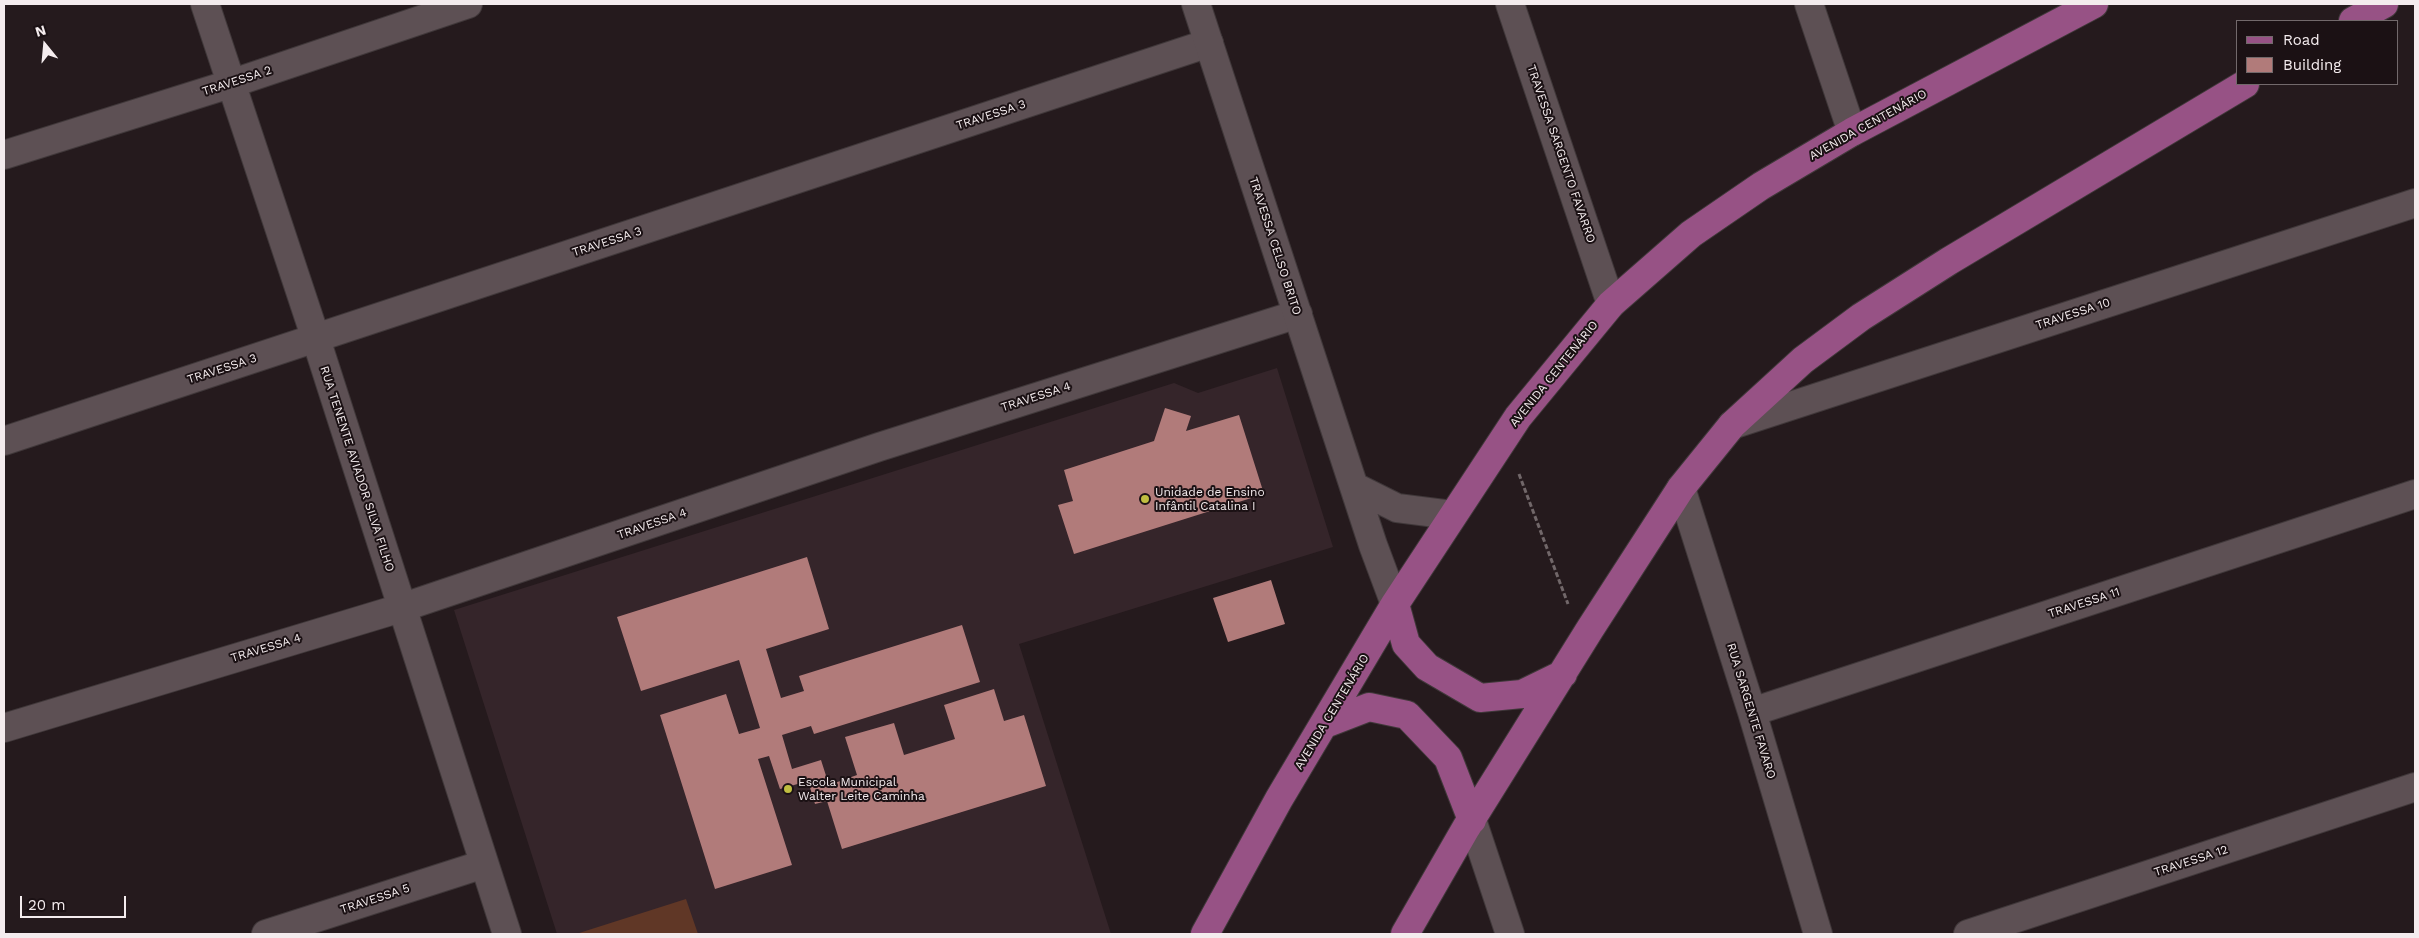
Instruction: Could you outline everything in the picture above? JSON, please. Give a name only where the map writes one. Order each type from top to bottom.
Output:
[{"type":"main road","name":"AVENIDA CENTENÁRIO","points":[[1205,934],[1279,799],[1395,604],[1452,515],[1505,435],[1611,304],[1691,234],[1761,186],[1852,132],[2092,4]]},
{"type":"main road","points":[[2355,20],[2384,4]]},
{"type":"main road","points":[[1405,934],[1472,820],[1590,628],[1681,488],[1732,425],[1803,360],[1861,317],[1949,261],[2243,85]]},
{"type":"main road","points":[[1395,604],[1406,644],[1427,667],[1480,698],[1522,694],[1563,674]]},
{"type":"main road","points":[[1325,724],[1369,707],[1407,714],[1448,758],[1472,820]]},
{"type":"street","name":"RUA TENENTE AVIADOR SILVA FILHO","points":[[205,4],[230,84],[316,338],[507,934]]},
{"type":"street","name":"TRAVESSA 2","points":[[4,155],[230,84],[468,4]]},
{"type":"street","name":"TRAVESSA CELSO BRITO","points":[[1196,4],[1395,604]]},
{"type":"street","name":"TRAVESSA SARGENTO FAVARRO","points":[[1510,4],[1611,304]]},
{"type":"street","points":[[1809,4],[1852,132]]},
{"type":"street","name":"TRAVESSA 3","points":[[4,441],[1209,43]]},
{"type":"street","name":"TRAVESSA 10","points":[[1732,425],[2415,203]]},
{"type":"street","name":"TRAVESSA 4","points":[[4,728],[401,608],[888,444],[1298,314]]},
{"type":"street","points":[[1355,487],[1396,508],[1452,515]]},
{"type":"street","name":"RUA SARGENTE FAVARO","points":[[1681,488],[1752,712],[1818,934]]},
{"type":"street","name":"TRAVESSA 11","points":[[1752,712],[2415,494]]},
{"type":"street","name":"TRAVESSA 12","points":[[1968,934],[2415,787]]},
{"type":"street","points":[[1472,820],[1510,934]]},
{"type":"street","name":"TRAVESSA 5","points":[[266,934],[484,864]]},
{"type":"path","points":[[1505,435],[1565,601],[1590,628]]},
{"type":"shaded area","name":"Escola Municipal Walter Leite Caminha","points":[[1277,368],[1333,547],[1019,644],[1111,934],[557,934],[454,610],[1174,383],[1198,393]]},
{"type":"shaded area","points":[[686,899],[698,934],[576,934]]},
{"type":"building","points":[[1165,408],[1191,416],[1186,431],[1239,415],[1264,494],[1074,554],[1058,505],[1073,501],[1064,470],[1154,441]]},
{"type":"building","points":[[807,557],[829,629],[766,649],[781,698],[804,691],[799,676],[962,625],[980,682],[814,734],[811,726],[782,735],[792,769],[821,760],[829,785],[857,775],[845,737],[894,723],[904,755],[955,739],[944,705],[994,689],[1004,721],[1024,715],[1046,786],[842,849],[827,801],[815,804],[808,781],[780,789],[769,756],[758,759],[792,865],[715,889],[660,715],[726,694],[739,734],[760,728],[739,660],[641,691],[617,617]]},
{"type":"building","points":[[1271,580],[1285,624],[1228,642],[1213,598]]},
{"type":"place","name":"Unidade de Ensino Infântil Catalina I","points":[[1145,499]]},
{"type":"place","name":"Escola Municipal Walter Leite Caminha","points":[[788,789]]}]
